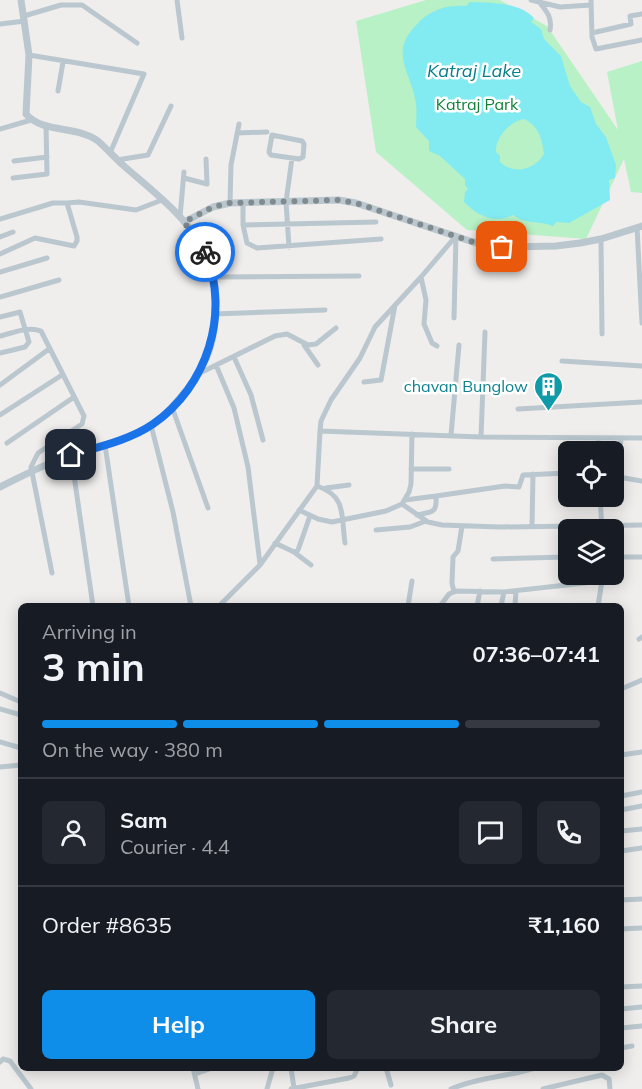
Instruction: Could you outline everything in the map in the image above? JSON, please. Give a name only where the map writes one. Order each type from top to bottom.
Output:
[{"type":"street","points":[[0,488],[71,455],[105,445],[152,425],[172,407],[198,374],[211,346],[214,314],[214,277],[202,247],[182,220],[96,140],[76,131],[32,120],[27,114],[29,56],[21,0]]},
{"type":"street","points":[[177,0],[182,38]]},
{"type":"street","points":[[531,0],[560,7],[591,2],[592,33],[596,49],[642,40]]},
{"type":"street","points":[[539,2],[549,13],[550,30]]},
{"type":"street","points":[[0,24],[61,5],[82,5],[137,43]]},
{"type":"street","points":[[592,33],[631,24],[630,16],[642,14]]},
{"type":"street","points":[[29,56],[144,74],[110,153]]},
{"type":"street","points":[[58,91],[63,62]]},
{"type":"street","points":[[117,160],[148,154],[171,106]]},
{"type":"street","points":[[0,129],[32,120]]},
{"type":"street","points":[[230,203],[231,165],[239,124]]},
{"type":"street","points":[[13,178],[47,174],[46,125]]},
{"type":"street","points":[[237,133],[267,132]]},
{"type":"street","points":[[272,135],[304,142],[303,157],[301,159],[292,158],[270,154],[272,135]]},
{"type":"street","points":[[14,161],[47,157]]},
{"type":"street","points":[[289,246],[286,202],[292,158]]},
{"type":"street","points":[[182,220],[184,175],[207,184],[206,159]]},
{"type":"street","points":[[0,219],[53,203],[79,202],[136,210],[162,200]]},
{"type":"street","points":[[182,220],[213,207],[230,203],[339,200],[356,203],[488,246],[512,248],[556,246],[601,239],[640,226],[642,323]]},
{"type":"street","points":[[0,254],[35,238],[74,246],[77,237],[67,203]]},
{"type":"street","points":[[243,203],[243,225],[247,243],[251,246],[264,249],[381,239]]},
{"type":"street","points":[[243,225],[376,222]]},
{"type":"street","points":[[0,237],[13,232]]},
{"type":"street","points":[[222,603],[260,565],[317,486],[321,422],[331,400],[360,358],[375,327],[456,236]]},
{"type":"street","points":[[454,318],[456,236]]},
{"type":"street","points":[[601,239],[602,334]]},
{"type":"street","points":[[0,272],[47,258]]},
{"type":"street","points":[[214,277],[359,276]]},
{"type":"street","points":[[421,277],[426,300],[424,324],[432,342],[437,346]]},
{"type":"street","points":[[0,297],[59,280]]},
{"type":"street","points":[[364,382],[381,380],[396,304]]},
{"type":"street","points":[[214,314],[325,310]]},
{"type":"street","points":[[0,318],[20,312],[28,345],[0,353]]},
{"type":"street","points":[[304,345],[316,344],[336,328]]},
{"type":"street","points":[[0,336],[25,330],[40,332],[83,414],[84,421],[38,453],[32,464],[31,472],[52,573]]},
{"type":"street","points":[[481,437],[484,332]]},
{"type":"street","points":[[198,374],[281,334],[292,336],[304,345],[318,365]]},
{"type":"street","points":[[451,435],[459,345]]},
{"type":"street","points":[[0,385],[49,350]]},
{"type":"street","points":[[475,350],[483,350]]},
{"type":"street","points":[[234,357],[251,395],[263,440]]},
{"type":"street","points":[[562,361],[642,366]]},
{"type":"street","points":[[216,365],[234,408],[248,467],[260,565]]},
{"type":"street","points":[[0,415],[62,375]]},
{"type":"street","points":[[7,442],[74,397]]},
{"type":"street","points":[[518,409],[642,402]]},
{"type":"street","points":[[172,407],[208,508]]},
{"type":"street","points":[[152,425],[173,512],[190,603]]},
{"type":"street","points":[[320,431],[481,437],[642,438]]},
{"type":"street","points":[[404,502],[409,492],[412,434]]},
{"type":"street","points":[[621,439],[618,470],[620,475],[624,478],[642,481]]},
{"type":"street","points":[[105,445],[129,603]]},
{"type":"street","points":[[71,455],[93,603]]},
{"type":"street","points":[[411,469],[449,469]]},
{"type":"street","points":[[299,510],[325,521],[341,521],[386,511],[404,502],[505,486],[519,487],[524,475],[558,473]]},
{"type":"street","points":[[532,526],[533,474]]},
{"type":"street","points":[[317,486],[325,488],[349,485]]},
{"type":"street","points":[[325,488],[336,496],[340,505],[345,543]]},
{"type":"street","points":[[417,515],[435,511],[436,496]]},
{"type":"street","points":[[404,502],[417,515],[434,524],[558,526]]},
{"type":"street","points":[[294,552],[300,547],[309,516]]},
{"type":"street","points":[[376,531],[410,527],[426,521]]},
{"type":"street","points":[[624,526],[642,525]]},
{"type":"street","points":[[454,592],[453,557],[458,551],[462,526]]},
{"type":"street","points":[[274,543],[294,552],[311,565]]},
{"type":"street","points":[[493,559],[558,557]]},
{"type":"street","points":[[624,557],[642,557]]},
{"type":"street","points":[[408,603],[412,581]]},
{"type":"street","points":[[442,603],[449,594],[454,592],[504,592],[558,585]]},
{"type":"street","points":[[598,603],[601,585]]},
{"type":"street","points":[[478,603],[480,591]]},
{"type":"street","points":[[515,603],[516,591]]},
{"type":"street","points":[[502,603],[504,592]]},
{"type":"street","points":[[624,688],[642,680]]},
{"type":"street","points":[[0,693],[18,701]]},
{"type":"street","points":[[0,709],[18,714]]},
{"type":"street","points":[[0,742],[18,747]]},
{"type":"street","points":[[624,755],[642,752]]},
{"type":"street","points":[[0,767],[18,765]]},
{"type":"street","points":[[624,795],[642,792]]},
{"type":"street","points":[[624,809],[642,806]]},
{"type":"street","points":[[624,831],[642,829]]},
{"type":"street","points":[[624,851],[642,849]]},
{"type":"street","points":[[624,900],[642,899]]},
{"type":"street","points":[[624,929],[642,928]]},
{"type":"street","points":[[624,987],[642,986]]},
{"type":"street","points":[[624,1010],[642,1007]]},
{"type":"street","points":[[624,1028],[642,1026]]},
{"type":"street","points":[[624,1047],[632,1046]]},
{"type":"street","points":[[0,1062],[3,1059],[10,1061],[31,1089]]},
{"type":"street","points":[[194,1071],[198,1089]]},
{"type":"street","points":[[267,1089],[271,1071]]},
{"type":"street","points":[[292,1071],[296,1088],[349,1078],[354,1076],[356,1071]]},
{"type":"street","points":[[387,1071],[391,1085]]},
{"type":"street","points":[[451,1089],[467,1082],[525,1071]]},
{"type":"street","points":[[543,1089],[602,1075],[609,1079],[610,1089]]},
{"type":"green space","name":"Katraj Lake","points":[[426,0],[500,0],[547,26],[618,130],[607,72],[642,61],[642,193],[631,192],[624,159],[586,239],[467,230],[376,152],[356,21]]},
{"type":"water","name":"Katraj Lake","points":[[470,2],[504,4],[521,9],[534,18],[531,22],[541,29],[544,39],[561,56],[570,86],[581,102],[590,107],[596,124],[606,137],[616,165],[615,178],[609,180],[610,200],[569,223],[556,222],[553,226],[523,220],[513,215],[492,219],[480,215],[464,202],[465,192],[468,189],[465,179],[440,156],[429,151],[429,141],[416,127],[416,104],[403,53],[404,43],[409,33],[429,14],[453,6],[466,6]],"holes":[[[524,119],[539,133],[544,154],[535,164],[524,169],[506,166],[500,162],[500,156],[496,152],[498,141],[514,123]]]},
{"type":"way so far","points":[[205,252],[184,222],[213,207],[230,203],[339,200],[356,203],[473,242],[502,247]]},
{"type":"place","name":"chavan Bunglow","points":[[549,412]]},
{"type":"route","points":[[71,455],[105,445],[152,425],[172,407],[198,374],[211,346],[215,300],[214,277],[205,252]]},
{"type":"park label","name":"Katraj Park","points":[[477,104]]}]
